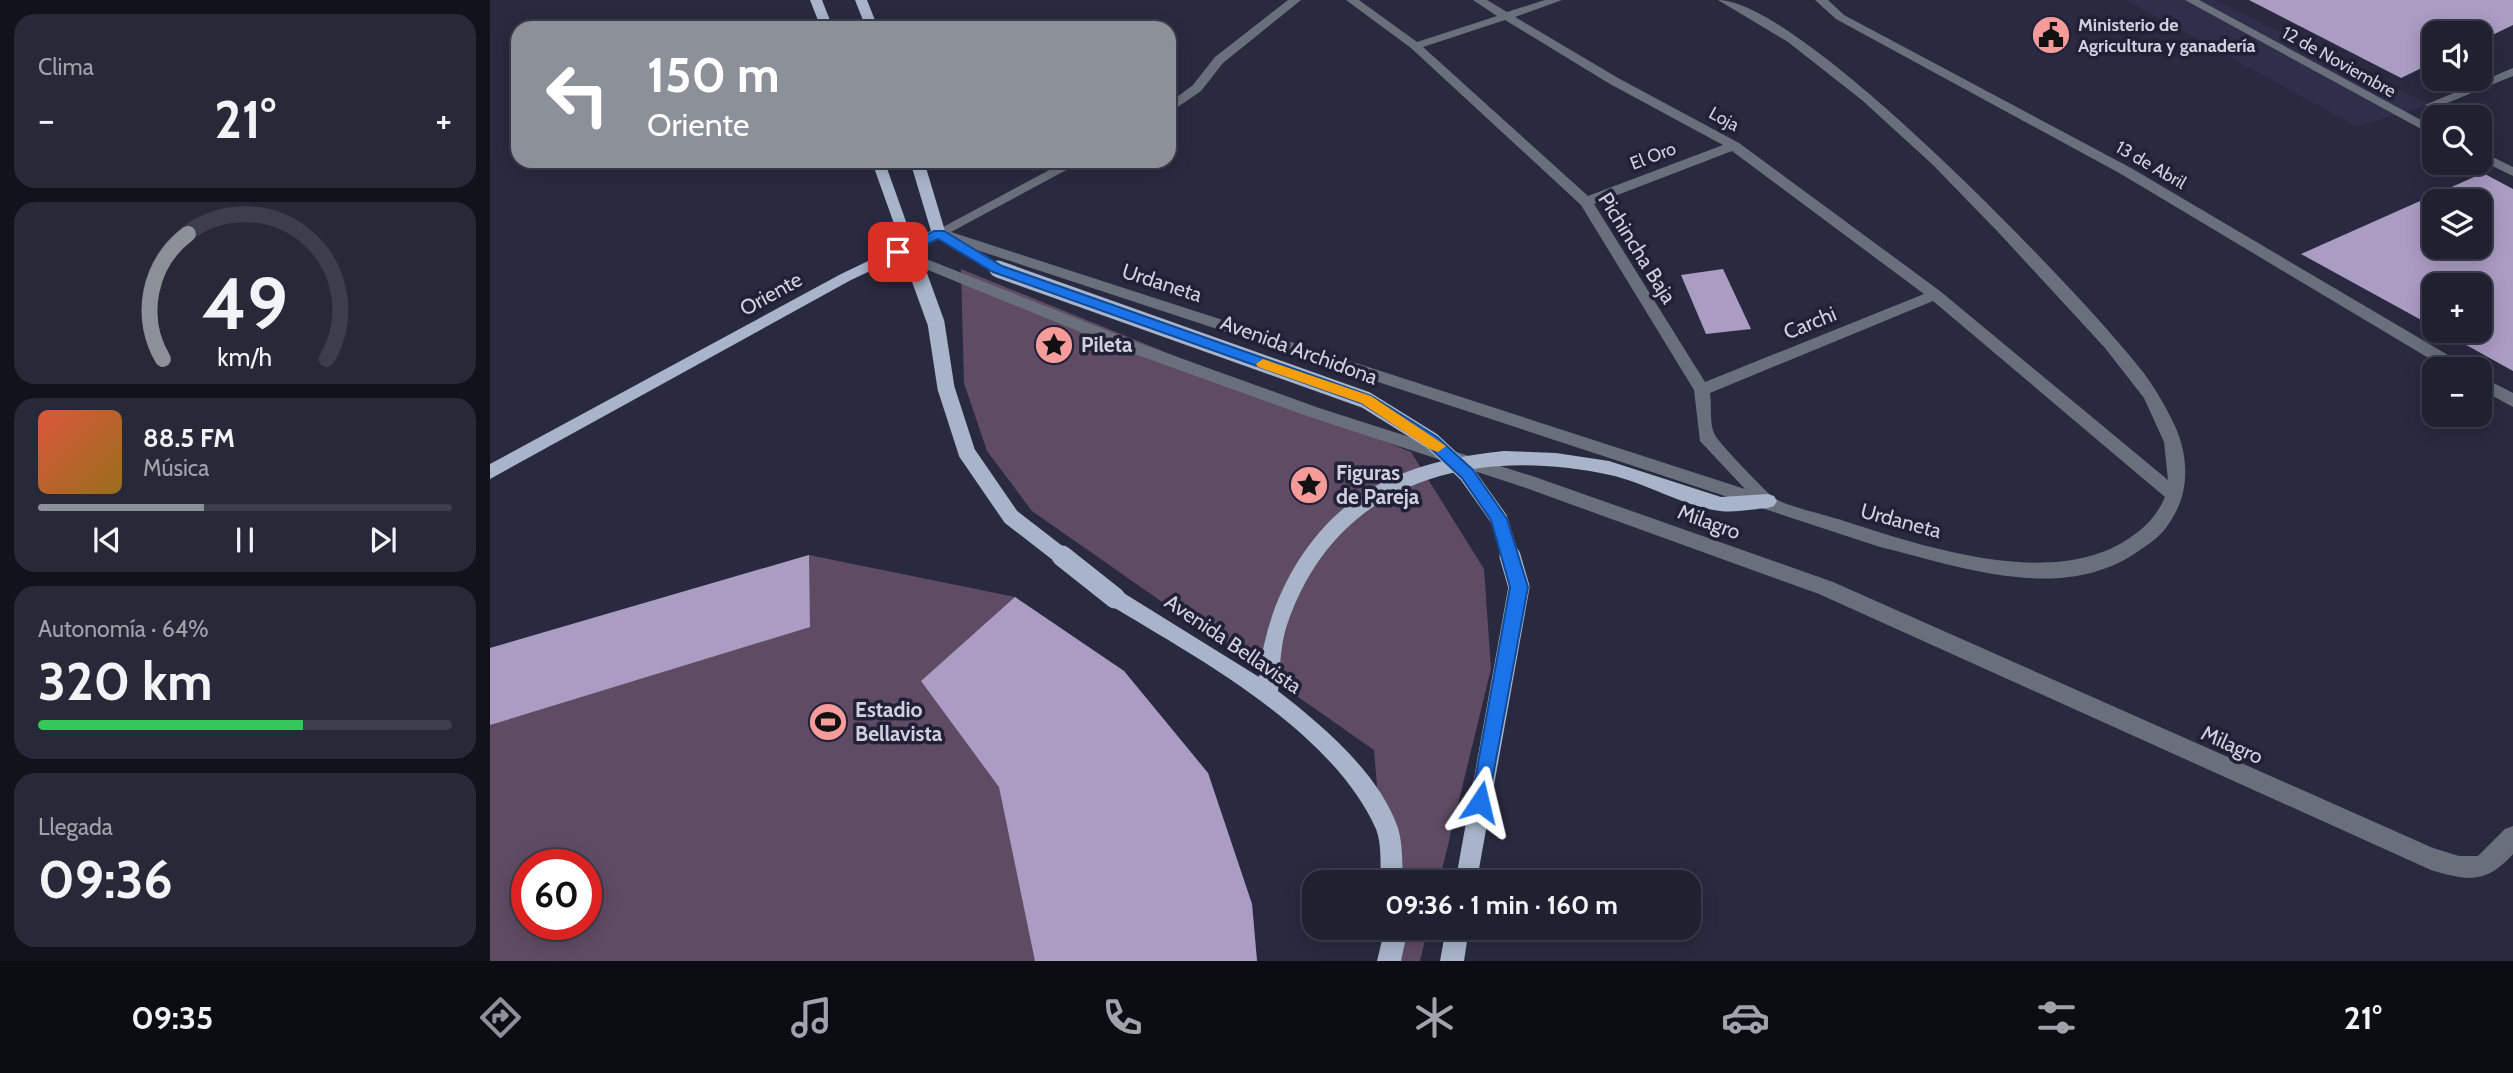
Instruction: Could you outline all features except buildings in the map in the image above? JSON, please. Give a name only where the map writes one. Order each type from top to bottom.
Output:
[{"type":"main road","points":[[816,0],[824,21]]},
{"type":"main road","points":[[861,0],[869,21]]},
{"type":"main road","name":"Avenida Bellavista","points":[[881,168],[936,323],[946,388],[967,453],[1011,517],[1115,598],[1267,694],[1340,758],[1386,826],[1391,870]]},
{"type":"main road","points":[[919,168],[939,233]]},
{"type":"main road","name":"Oriente","points":[[490,472],[846,277],[939,233]]},
{"type":"main road","name":"Avenida Archidona","points":[[939,233],[998,269],[1366,400],[1432,441],[1468,474],[1499,519],[1519,587],[1468,870]]},
{"type":"main road","points":[[1267,694],[1276,628],[1293,584],[1314,549],[1343,517],[1376,491],[1464,460],[1549,459],[1608,468],[1717,504],[1768,501]]},
{"type":"main road","points":[[1389,961],[1394,940]]},
{"type":"main road","points":[[1452,961],[1456,940]]},
{"type":"street","points":[[1176,104],[1197,88],[1219,60],[1295,0]]},
{"type":"street","name":"Pichincha Baja","points":[[1352,0],[1415,46],[1586,202],[1702,390],[1706,437],[1768,501]]},
{"type":"street","name":"Loja","points":[[1479,0],[1734,146],[1935,295],[2174,495]]},
{"type":"street","points":[[1415,46],[1556,0]]},
{"type":"street","name":"Urdaneta","points":[[939,233],[1768,501],[1880,540],[2007,571],[2073,569],[2121,554],[2157,527],[2174,495],[2178,474],[2175,451],[2161,412],[2096,329],[1986,209],[1881,110],[1791,39],[1724,0]]},
{"type":"street","name":"13 de Abril","points":[[1821,0],[1840,18],[2135,177],[2439,357]]},
{"type":"street","name":"12 de Noviembre","points":[[2191,0],[2422,125]]},
{"type":"street","points":[[2431,105],[2513,72]]},
{"type":"street","name":"El Oro","points":[[1586,202],[1734,146]]},
{"type":"street","points":[[2492,161],[2513,172]]},
{"type":"street","name":"Oriente","points":[[939,233],[1063,168]]},
{"type":"street","name":"Milagro","points":[[898,252],[1138,349],[1313,412],[1464,460],[1826,588],[2431,859],[2466,870],[2489,865],[2513,837]]},
{"type":"street","name":"Carchi","points":[[1702,390],[1935,295]]},
{"type":"street","points":[[2492,389],[2513,401]]},
{"type":"shaded area","points":[[2126,0],[2214,0],[2431,105],[2422,105],[2422,108],[2356,126]]},
{"type":"shaded area","points":[[961,269],[1411,452],[1484,569],[1491,669],[1442,870],[1384,870],[1374,750],[1032,511],[987,451],[964,383]]},
{"type":"shaded area","name":"Estadio Bellavista","points":[[809,555],[1015,597],[1124,671],[1208,773],[1252,904],[1257,961],[490,961],[490,648]]},
{"type":"shaded area","points":[[1390,940],[1425,940],[1420,961],[1392,961]]},
{"type":"slow traffic","points":[[1263,364],[1366,400],[1438,446]]},
{"type":"place","name":"Ministerio de Agricultura y ganadería","points":[[2051,35]]},
{"type":"place","name":"Pileta","points":[[1054,345]]},
{"type":"place","name":"Figuras de Pareja","points":[[1309,485]]},
{"type":"place","name":"Estadio Bellavista","points":[[828,722]]},
{"type":"route","points":[[898,252],[939,233],[998,269],[1366,400],[1432,441],[1468,474],[1499,519],[1519,587],[1480,802]]}]
